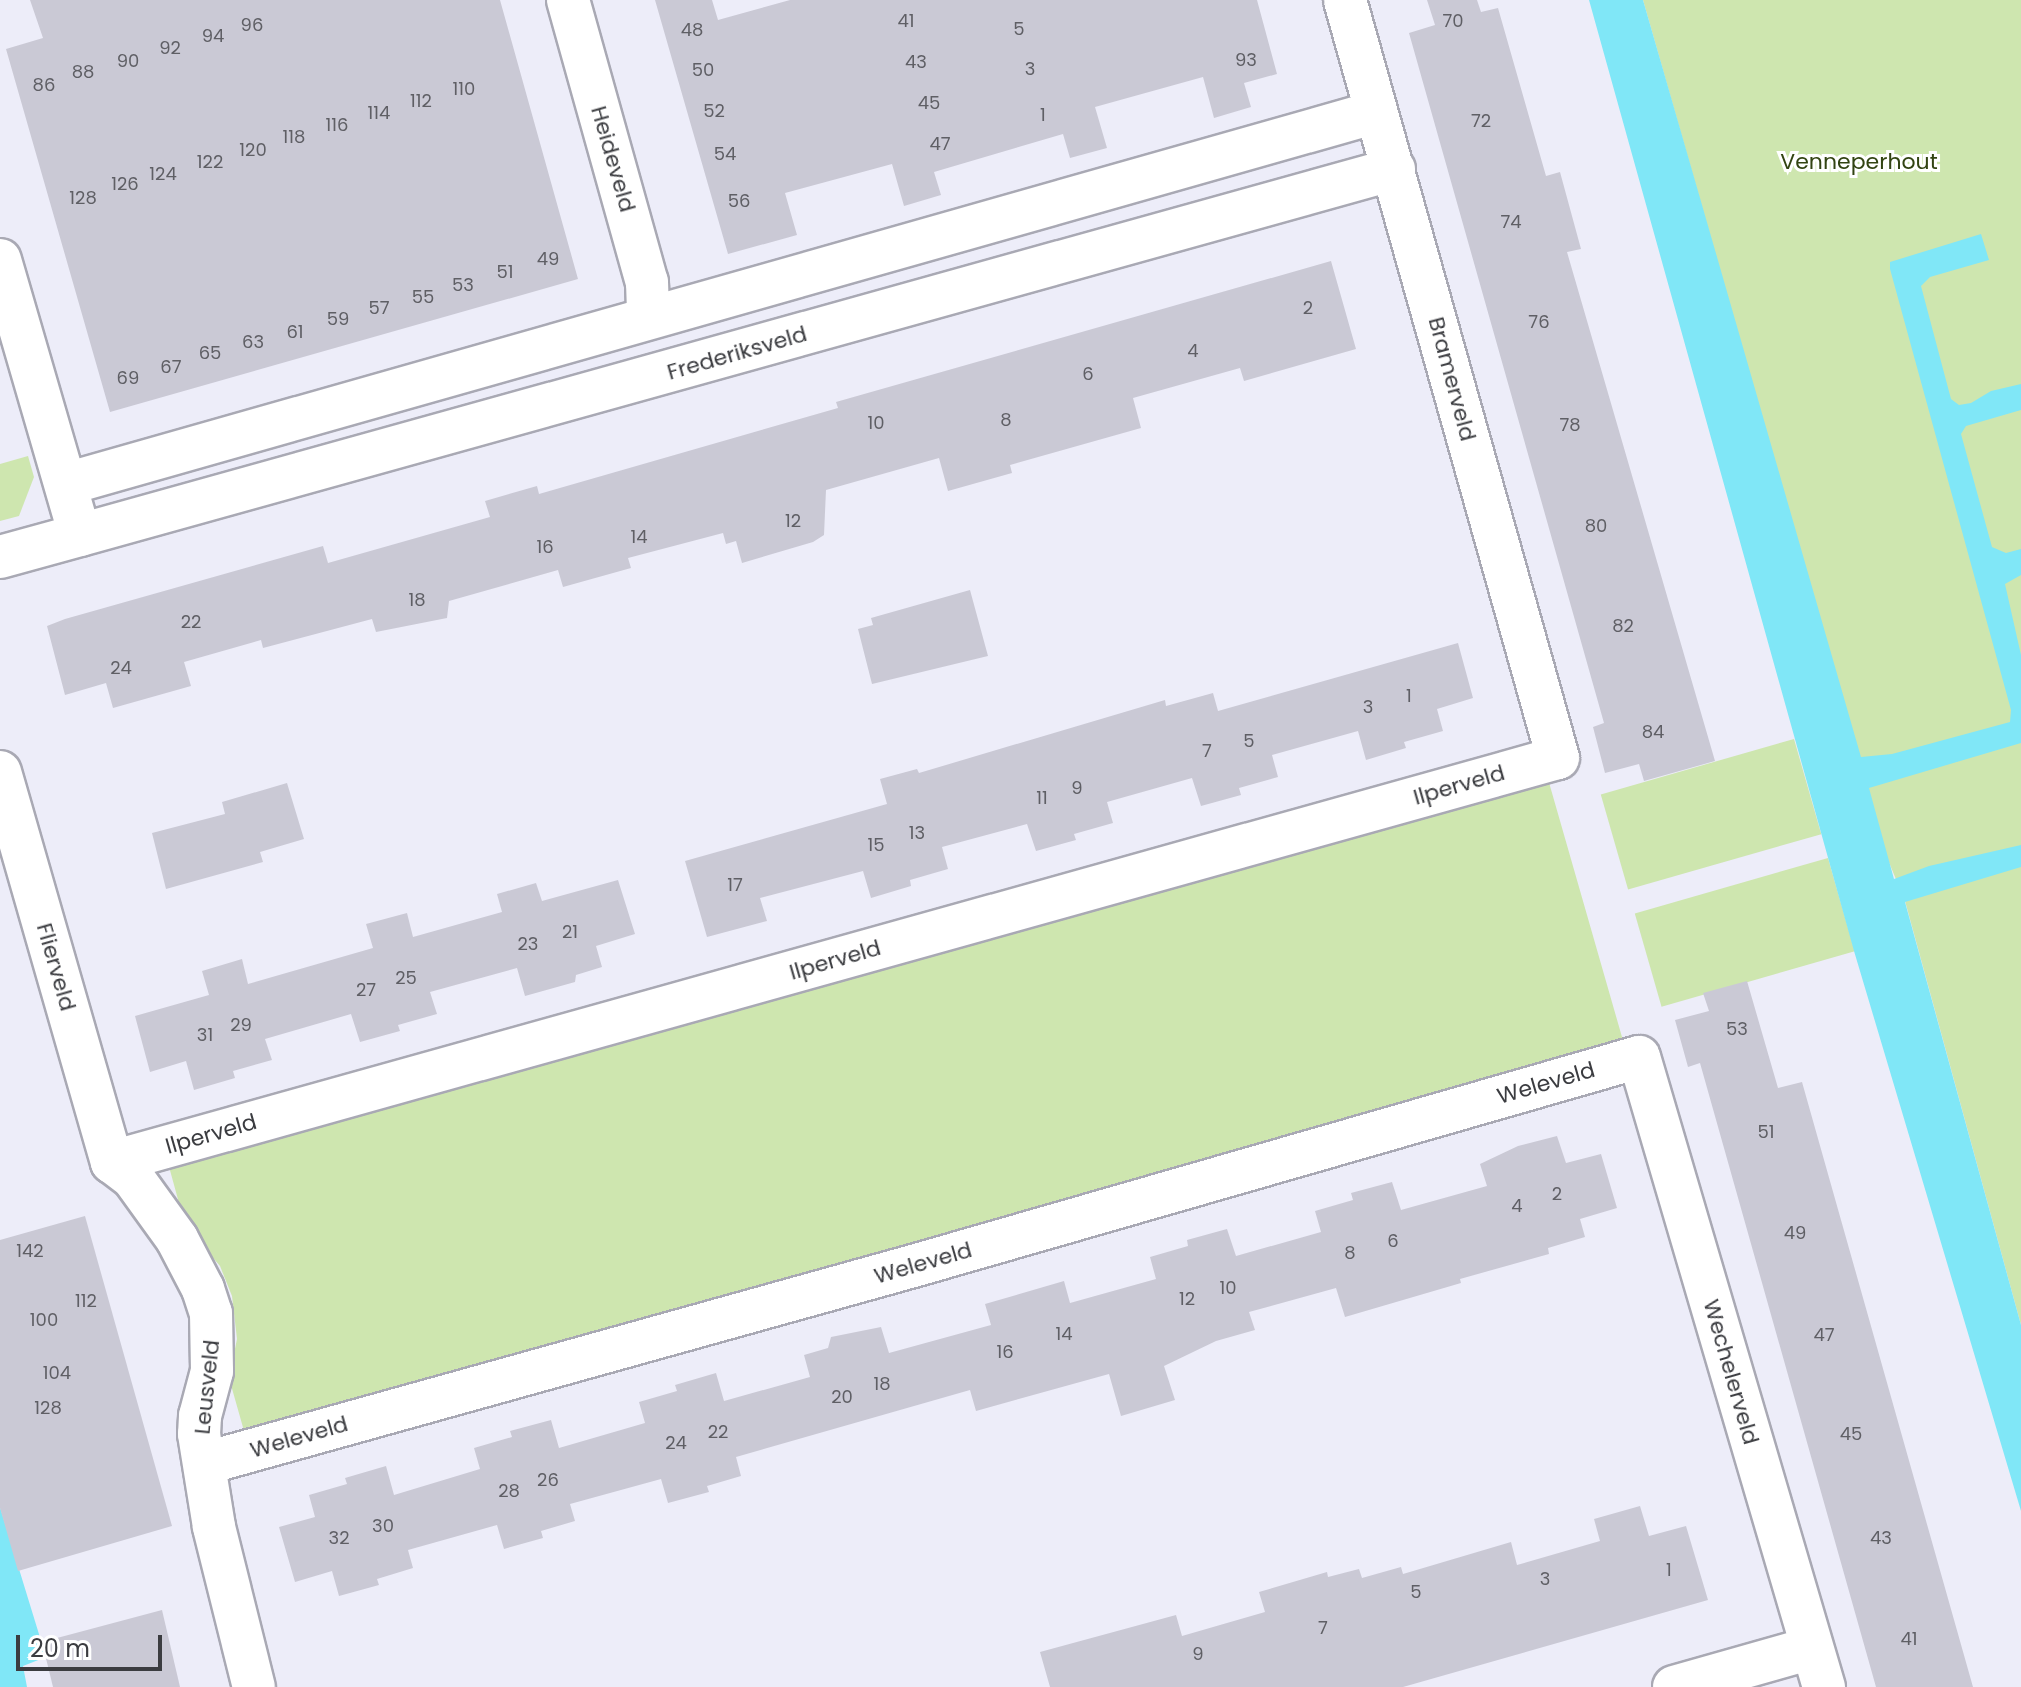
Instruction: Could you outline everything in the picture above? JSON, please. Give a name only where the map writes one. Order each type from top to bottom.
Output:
[{"type":"street","name":"Heideveld","points":[[568,0],[647,282],[648,318]]},
{"type":"street","name":"Bramerveld","points":[[1345,0],[1558,758]]},
{"type":"street","points":[[66,484],[1376,112]]},
{"type":"street","name":"Frederiksveld","points":[[80,535],[1394,169]]},
{"type":"street","points":[[0,260],[80,535],[0,557]]},
{"type":"street","name":"Ilperveld","points":[[112,1162],[1558,758]]},
{"type":"street","name":"Flierveld","points":[[0,772],[112,1162]]},
{"type":"street","name":"Weleveld","points":[[206,1463],[920,1264],[1639,1057]]},
{"type":"street","name":"Wechelerveld","points":[[1639,1057],[1818,1668]]},
{"type":"street","name":"Leusveld","points":[[112,1162],[133,1178],[156,1208],[203,1289],[211,1313],[214,1346],[212,1371],[200,1416],[199,1434],[214,1527],[254,1687]]},
{"type":"street","points":[[1674,1687],[1818,1668]]},
{"type":"green space","name":"Venneperhout","points":[[1643,0],[2021,0],[2021,1325],[1905,901],[1888,860]]},
{"type":"green space","points":[[28,456],[34,477],[19,516],[0,521],[0,464]]},
{"type":"green space","points":[[1794,739],[1821,834],[1628,890],[1601,794]]},
{"type":"green space","points":[[1546,772],[1626,1051],[246,1438],[229,1378],[237,1339],[232,1296],[220,1266],[185,1225],[168,1163]]},
{"type":"green space","points":[[1828,858],[1855,951],[1662,1007],[1635,913]]},
{"type":"water","points":[[1589,0],[1643,0],[1861,757],[1892,754],[2010,722],[2011,710],[1890,269],[1890,262],[1981,234],[1989,260],[1930,277],[1921,286],[1951,399],[1959,405],[1971,403],[1991,391],[2021,384],[2021,410],[1966,426],[1961,434],[1992,547],[2006,553],[2021,549],[2021,575],[2005,584],[2021,655],[2021,743],[1869,788],[1894,879],[1929,866],[2021,845],[2021,867],[1905,902],[2021,1325],[2021,1511],[1854,951]]},
{"type":"water","points":[[0,1507],[46,1657],[23,1666],[27,1687],[0,1687]]},
{"type":"building","points":[[30,0],[500,0],[578,279],[110,412],[6,49],[43,38]]},
{"type":"building","points":[[655,0],[712,0],[718,20],[790,0],[1257,0],[1277,74],[1244,83],[1251,107],[1214,118],[1203,77],[1095,107],[1107,148],[1070,158],[1063,134],[934,172],[941,195],[904,206],[892,164],[785,193],[797,235],[728,254]]},
{"type":"building","points":[[1427,0],[1477,0],[1481,12],[1498,8],[1546,176],[1560,172],[1581,249],[1567,252],[1715,761],[1644,781],[1639,764],[1605,773],[1593,727],[1604,723],[1409,33],[1435,25]]},
{"type":"building","points":[[1331,261],[1356,349],[1244,381],[1240,368],[1133,398],[1141,428],[1010,465],[1012,473],[948,491],[939,458],[826,490],[824,535],[813,542],[742,563],[736,541],[726,544],[723,533],[628,558],[631,568],[563,587],[558,570],[449,601],[447,618],[376,632],[372,619],[263,648],[261,640],[184,662],[191,686],[113,708],[106,683],[65,695],[47,626],[65,619],[323,546],[328,563],[490,517],[485,501],[537,486],[539,494],[838,408],[836,402]]},
{"type":"building","points":[[970,590],[988,656],[872,684],[858,629],[873,625],[871,618]]},
{"type":"building","points":[[1458,643],[1473,698],[1437,709],[1443,731],[1404,742],[1406,748],[1366,760],[1358,731],[1272,755],[1278,777],[1239,788],[1241,795],[1201,806],[1192,778],[1107,802],[1113,823],[1074,834],[1076,840],[1036,851],[1027,824],[942,847],[948,869],[910,880],[911,886],[871,898],[863,871],[760,898],[767,921],[707,937],[685,861],[887,804],[880,779],[917,769],[919,773],[1165,700],[1166,706],[1213,693],[1218,711]]},
{"type":"building","points":[[287,783],[304,839],[260,852],[263,862],[166,889],[152,833],[225,814],[222,802]]},
{"type":"building","points":[[618,880],[635,934],[596,946],[602,967],[576,975],[575,982],[525,996],[517,968],[430,992],[437,1014],[398,1025],[400,1031],[360,1042],[351,1014],[265,1039],[272,1060],[233,1071],[235,1078],[194,1090],[186,1061],[150,1072],[135,1016],[209,995],[202,971],[242,959],[248,984],[373,948],[366,924],[407,913],[413,937],[502,912],[497,894],[536,883],[542,901]]},
{"type":"building","points":[[1747,981],[1778,1088],[1802,1082],[1973,1687],[1876,1687],[1700,1063],[1688,1067],[1675,1020],[1709,1011],[1703,993]]},
{"type":"building","points":[[1557,1136],[1566,1163],[1601,1154],[1617,1208],[1580,1219],[1585,1237],[1548,1248],[1549,1254],[1345,1317],[1336,1288],[1249,1312],[1255,1330],[1216,1341],[1164,1366],[1175,1400],[1121,1416],[1109,1374],[976,1411],[970,1390],[736,1457],[741,1476],[707,1486],[709,1492],[668,1503],[661,1479],[570,1504],[575,1521],[541,1531],[543,1538],[504,1549],[497,1525],[408,1550],[413,1568],[377,1579],[379,1585],[339,1596],[332,1571],[295,1582],[279,1527],[315,1517],[309,1495],[347,1484],[345,1478],[386,1466],[394,1495],[480,1469],[474,1448],[512,1437],[510,1431],[551,1420],[559,1448],[645,1423],[639,1402],[677,1391],[675,1385],[716,1373],[724,1401],[810,1377],[804,1355],[828,1348],[831,1337],[881,1327],[889,1353],[991,1325],[985,1304],[1064,1281],[1070,1303],[1156,1279],[1150,1257],[1188,1246],[1187,1240],[1227,1229],[1236,1256],[1321,1232],[1315,1211],[1353,1200],[1351,1193],[1392,1182],[1401,1210],[1487,1186],[1480,1164],[1518,1146]]},
{"type":"building","points":[[85,1216],[172,1526],[18,1571],[0,1508],[0,1240]]},
{"type":"building","points":[[1640,1506],[1649,1536],[1686,1526],[1708,1600],[1403,1687],[1050,1687],[1040,1652],[1176,1615],[1182,1636],[1265,1612],[1259,1592],[1327,1572],[1328,1577],[1359,1569],[1362,1578],[1401,1567],[1403,1574],[1511,1542],[1517,1565],[1600,1541],[1594,1519]]},
{"type":"building","points":[[162,1610],[180,1687],[53,1687],[42,1642]]}]
